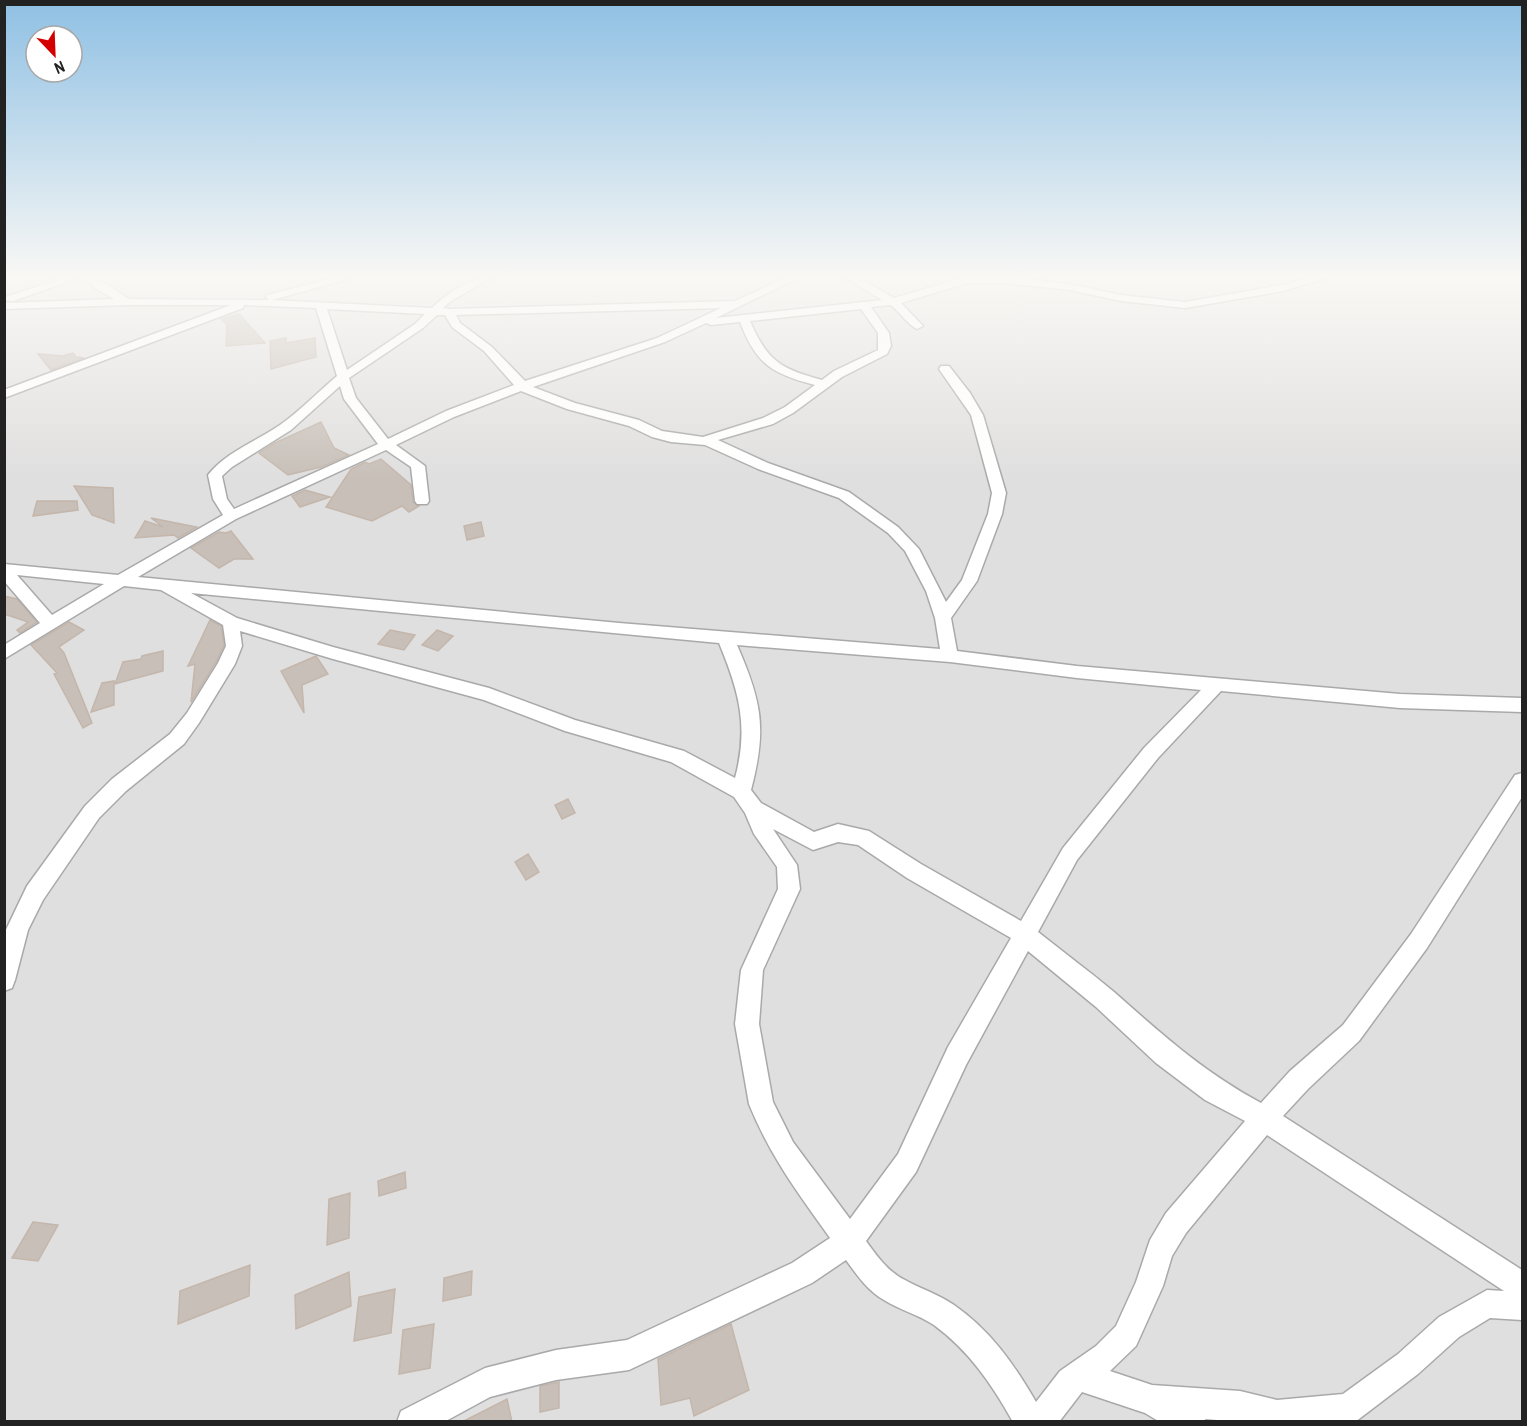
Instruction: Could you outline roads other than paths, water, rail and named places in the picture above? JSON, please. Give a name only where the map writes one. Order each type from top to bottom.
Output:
[{"type":"street","points":[[4,394],[137,345]]},
{"type":"street","points":[[332,345],[350,399],[359,408],[369,426],[386,444],[418,466],[422,501]]},
{"type":"street","points":[[231,516],[220,499],[215,484],[215,475],[227,464],[286,427],[342,378],[392,345]]},
{"type":"street","points":[[482,345],[523,387],[570,406],[634,423],[657,434],[671,438],[708,441],[763,466],[844,495],[893,530],[911,549],[943,618],[950,656]]},
{"type":"street","points":[[4,653],[173,548],[231,516],[450,414],[648,345]]},
{"type":"street","points":[[753,345],[767,362],[782,373],[824,384]]},
{"type":"street","points":[[702,441],[768,421],[789,410],[838,374],[883,352],[886,345]]},
{"type":"street","points":[[943,618],[969,581],[995,514],[999,493],[977,415],[966,396],[945,369]]},
{"type":"street","points":[[4,570],[158,582],[725,637],[950,656],[1077,672],[1216,685],[1400,701],[1522,705]]},
{"type":"street","points":[[4,570],[51,623]]},
{"type":"street","points":[[158,582],[231,622],[333,653],[489,695],[571,726],[676,756],[813,841],[838,833],[862,837],[914,871],[1024,934],[1096,992],[1165,1054],[1214,1091],[1264,1118],[1522,1286]]},
{"type":"street","points":[[4,980],[11,930],[92,812],[119,785],[177,739],[192,718],[226,664],[234,646],[231,622]]},
{"type":"street","points":[[725,637],[741,674],[750,717],[752,746],[748,800],[761,828],[787,865],[789,889],[752,970],[747,1024],[761,1104],[784,1151],[874,1275],[895,1292],[922,1301],[945,1316],[983,1349],[1005,1377],[1030,1422]]},
{"type":"street","points":[[412,1422],[485,1383],[556,1365],[629,1355],[802,1273],[850,1241],[907,1163],[957,1056],[1070,854],[1151,753],[1216,685]]},
{"type":"street","points":[[1039,1422],[1071,1382],[1106,1356],[1126,1336],[1149,1286],[1160,1250],[1176,1223],[1299,1080],[1351,1033],[1419,941],[1522,781]]},
{"type":"street","points":[[1152,1400],[1240,1406],[1277,1415],[1348,1409],[1408,1364],[1458,1321],[1487,1304],[1522,1306]]},
{"type":"street","points":[[1078,1376],[1152,1400],[1191,1422]]}]
